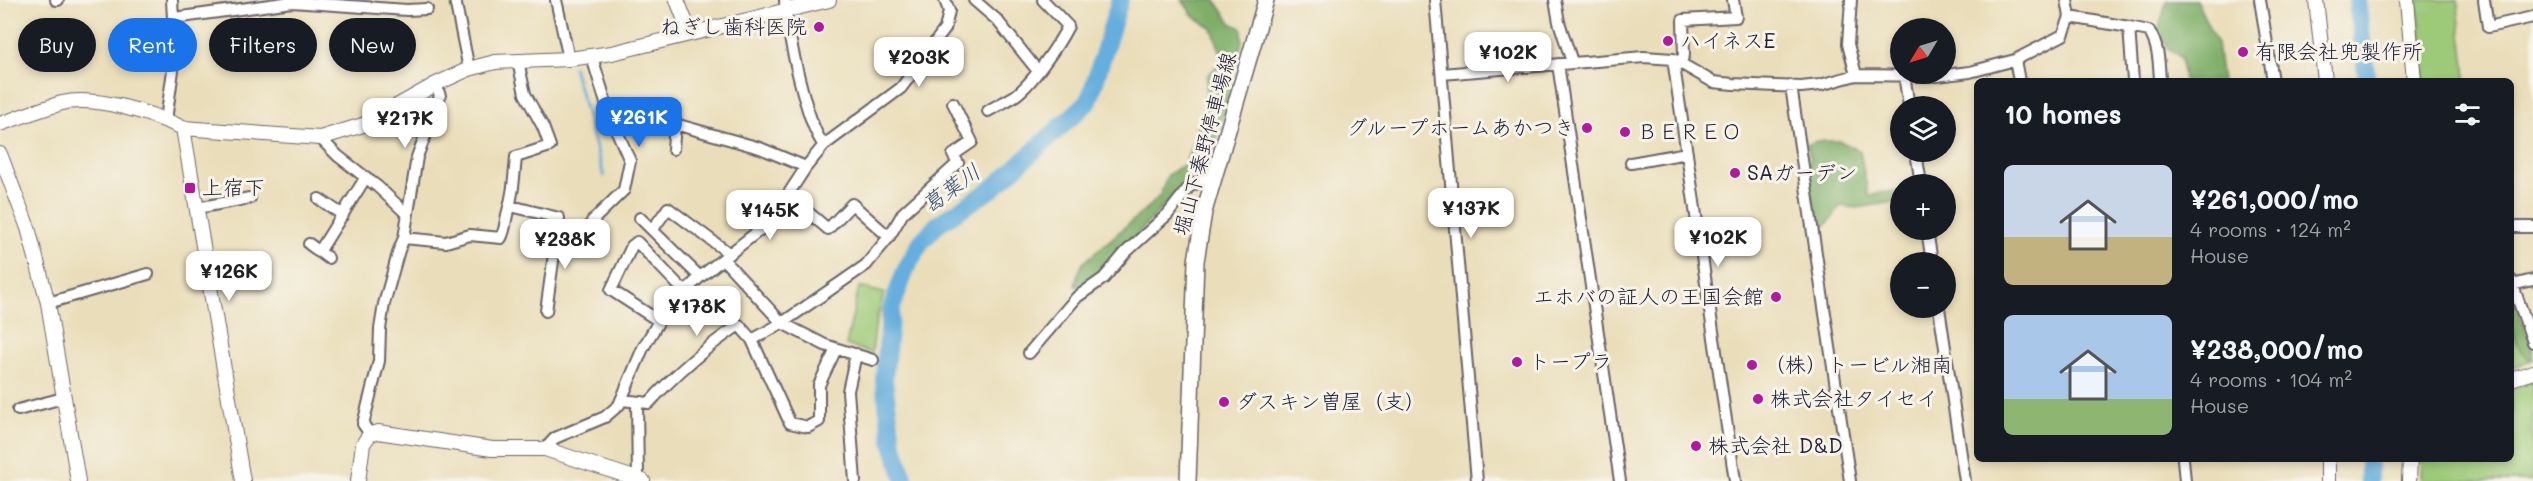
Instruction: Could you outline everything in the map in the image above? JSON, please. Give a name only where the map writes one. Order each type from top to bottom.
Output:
[{"type":"main road","name":"堀山下秦野停車場線","points":[[1188,481],[1196,261],[1204,212],[1266,0]]},
{"type":"street","points":[[172,0],[174,18],[292,1],[407,5],[427,9]]},
{"type":"street","points":[[455,0],[469,69]]},
{"type":"street","points":[[556,0],[569,59]]},
{"type":"street","points":[[677,0],[690,33]]},
{"type":"street","points":[[0,124],[63,103],[90,100],[166,120],[183,128],[320,138],[348,131],[469,69],[495,62],[592,57],[690,33],[785,5],[829,0]]},
{"type":"street","points":[[974,0],[997,20],[1037,70]]},
{"type":"street","points":[[988,111],[1014,97],[1026,86],[1059,44],[1068,26],[1043,0]]},
{"type":"street","points":[[1435,0],[1477,481]]},
{"type":"street","points":[[1556,0],[1559,22],[1572,62]]},
{"type":"street","points":[[1676,61],[1684,55],[1683,20],[1736,17],[1733,0]]},
{"type":"street","points":[[1851,0],[1848,44],[1856,75]]},
{"type":"street","points":[[1956,74],[2015,60],[2063,35],[2070,17],[2067,0]]},
{"type":"street","points":[[2260,0],[2273,78]]},
{"type":"street","points":[[2316,0],[2325,78]]},
{"type":"street","points":[[2407,0],[2414,78]]},
{"type":"street","points":[[2484,0],[2488,27],[2533,16]]},
{"type":"street","points":[[545,450],[555,438],[613,411],[622,400],[643,348],[658,321],[684,291],[770,222],[806,167],[824,145],[901,88],[945,29],[949,17],[948,1]]},
{"type":"street","points":[[785,5],[796,61],[810,112],[824,145]]},
{"type":"street","points":[[2070,17],[2149,31],[2156,45],[2160,78]]},
{"type":"street","points":[[2129,27],[2133,78]]},
{"type":"street","points":[[592,57],[609,113],[630,161],[624,190],[592,221]]},
{"type":"street","points":[[1442,74],[1644,57],[1676,61],[1713,82],[1791,86],[1820,85],[1856,75],[1890,75]]},
{"type":"street","points":[[2015,60],[2018,78]]},
{"type":"street","points":[[404,238],[446,242],[470,235],[501,238],[511,206],[516,158],[549,146],[543,127],[525,94],[519,61]]},
{"type":"street","points":[[1676,61],[1687,153],[1736,481]]},
{"type":"street","points":[[1558,64],[1620,481]]},
{"type":"street","points":[[166,120],[173,72]]},
{"type":"street","points":[[370,434],[363,424],[379,361],[380,329],[384,304],[404,238],[417,157],[440,96],[436,84]]},
{"type":"street","points":[[1791,86],[1850,481]]},
{"type":"street","points":[[752,340],[782,323],[866,266],[889,237],[903,213],[958,163],[953,155],[972,142],[953,103]]},
{"type":"street","points":[[673,149],[675,124],[760,148],[806,167]]},
{"type":"street","points":[[183,128],[243,481]]},
{"type":"street","points":[[320,138],[407,214]]},
{"type":"street","points":[[1630,163],[1687,153]]},
{"type":"street","points":[[0,154],[28,228],[48,303],[78,481]]},
{"type":"street","points":[[1029,353],[1077,297],[1104,278],[1126,252],[1168,214],[1189,187],[1216,173]]},
{"type":"street","points":[[309,244],[324,255],[343,215],[366,177]]},
{"type":"street","points":[[789,196],[828,229],[852,204],[889,237]]},
{"type":"street","points":[[197,208],[250,198]]},
{"type":"street","points":[[319,199],[343,215]]},
{"type":"street","points":[[511,206],[559,222],[546,311]]},
{"type":"street","points":[[653,229],[668,208],[726,256],[782,323],[802,335],[836,349],[873,360]]},
{"type":"street","points":[[640,218],[700,277]]},
{"type":"street","points":[[2514,227],[2533,227]]},
{"type":"street","points":[[658,321],[611,290],[632,246],[637,242],[684,291]]},
{"type":"street","points":[[48,303],[148,274]]},
{"type":"street","points":[[2514,283],[2533,280]]},
{"type":"street","points":[[2514,288],[2530,324],[2533,342]]},
{"type":"street","points":[[1941,318],[1965,481]]},
{"type":"street","points":[[622,400],[649,403],[671,378],[708,346],[739,325],[752,340],[787,419],[790,423],[800,427],[808,427],[819,421],[819,385],[836,349]]},
{"type":"street","points":[[855,481],[848,391],[856,354]]},
{"type":"street","points":[[2514,378],[2533,372]]},
{"type":"street","points":[[18,410],[63,398]]},
{"type":"street","points":[[358,481],[363,444],[370,434],[378,432],[492,449],[545,450],[640,480],[637,402]]},
{"type":"street","points":[[2182,462],[2185,481]]},
{"type":"street","points":[[2328,462],[2328,481]]},
{"type":"street","points":[[2409,481],[2410,462]]},
{"type":"green space","points":[[1182,0],[1215,0],[1232,24],[1242,28],[1242,41],[1217,138],[1208,158],[1096,279],[1082,288],[1075,286],[1083,263],[1152,204],[1160,195],[1168,175],[1185,164],[1205,107],[1207,76],[1223,60],[1212,28],[1193,16]]},
{"type":"green space","points":[[2167,0],[2196,0],[2217,44],[2222,78],[2184,78],[2181,58],[2168,48],[2158,31]]},
{"type":"green space","points":[[2418,0],[2457,0],[2465,78],[2424,78]]},
{"type":"green space","points":[[1817,141],[1840,141],[1860,151],[1868,194],[1870,196],[1890,192],[1890,203],[1857,208],[1840,206],[1827,224],[1814,229],[1808,176],[1812,170],[1808,163],[1810,159],[1807,145]]},
{"type":"green space","points":[[859,287],[884,293],[875,327],[872,353],[846,345]]},
{"type":"green space","points":[[2514,300],[2532,346],[2533,358],[2530,359],[2523,353],[2515,338]]},
{"type":"green space","points":[[2514,309],[2533,360],[2514,368]]},
{"type":"green space","points":[[2533,382],[2533,481],[2421,481],[2422,462],[2514,462],[2514,386]]},
{"type":"waterway","name":"葛葉川","points":[[905,481],[892,441],[884,380],[891,309],[906,269],[921,242],[939,223],[992,189],[1089,101],[1120,0]]},
{"type":"waterway","points":[[2357,0],[2367,78]]},
{"type":"waterway","points":[[573,67],[604,176]]},
{"type":"waterway","points":[[2369,462],[2369,481]]},
{"type":"place","name":"ねぎし歯科医院","points":[[819,27]]},
{"type":"place","name":"ハイネスE","points":[[1668,41]]},
{"type":"place","name":"有限会社兜製作所","points":[[2243,52]]},
{"type":"place","name":"グループホームあかつき","points":[[1587,128]]},
{"type":"place","name":"ＢＥＲＥＯ","points":[[1625,132]]},
{"type":"place","name":"SAガーデン","points":[[1735,173]]},
{"type":"place","name":"上宿下","points":[[190,188]]},
{"type":"place","name":"エホバの証人の王国会館","points":[[1776,297]]},
{"type":"place","name":"トープラ","points":[[1517,362]]},
{"type":"place","name":"（株）トービル湘南","points":[[1752,365]]},
{"type":"place","name":"株式会社タイセイ","points":[[1758,399]]},
{"type":"place","name":"ダスキン曽屋（支）","points":[[1224,402]]},
{"type":"place","name":"株式会社 D&D","points":[[1696,446]]}]
